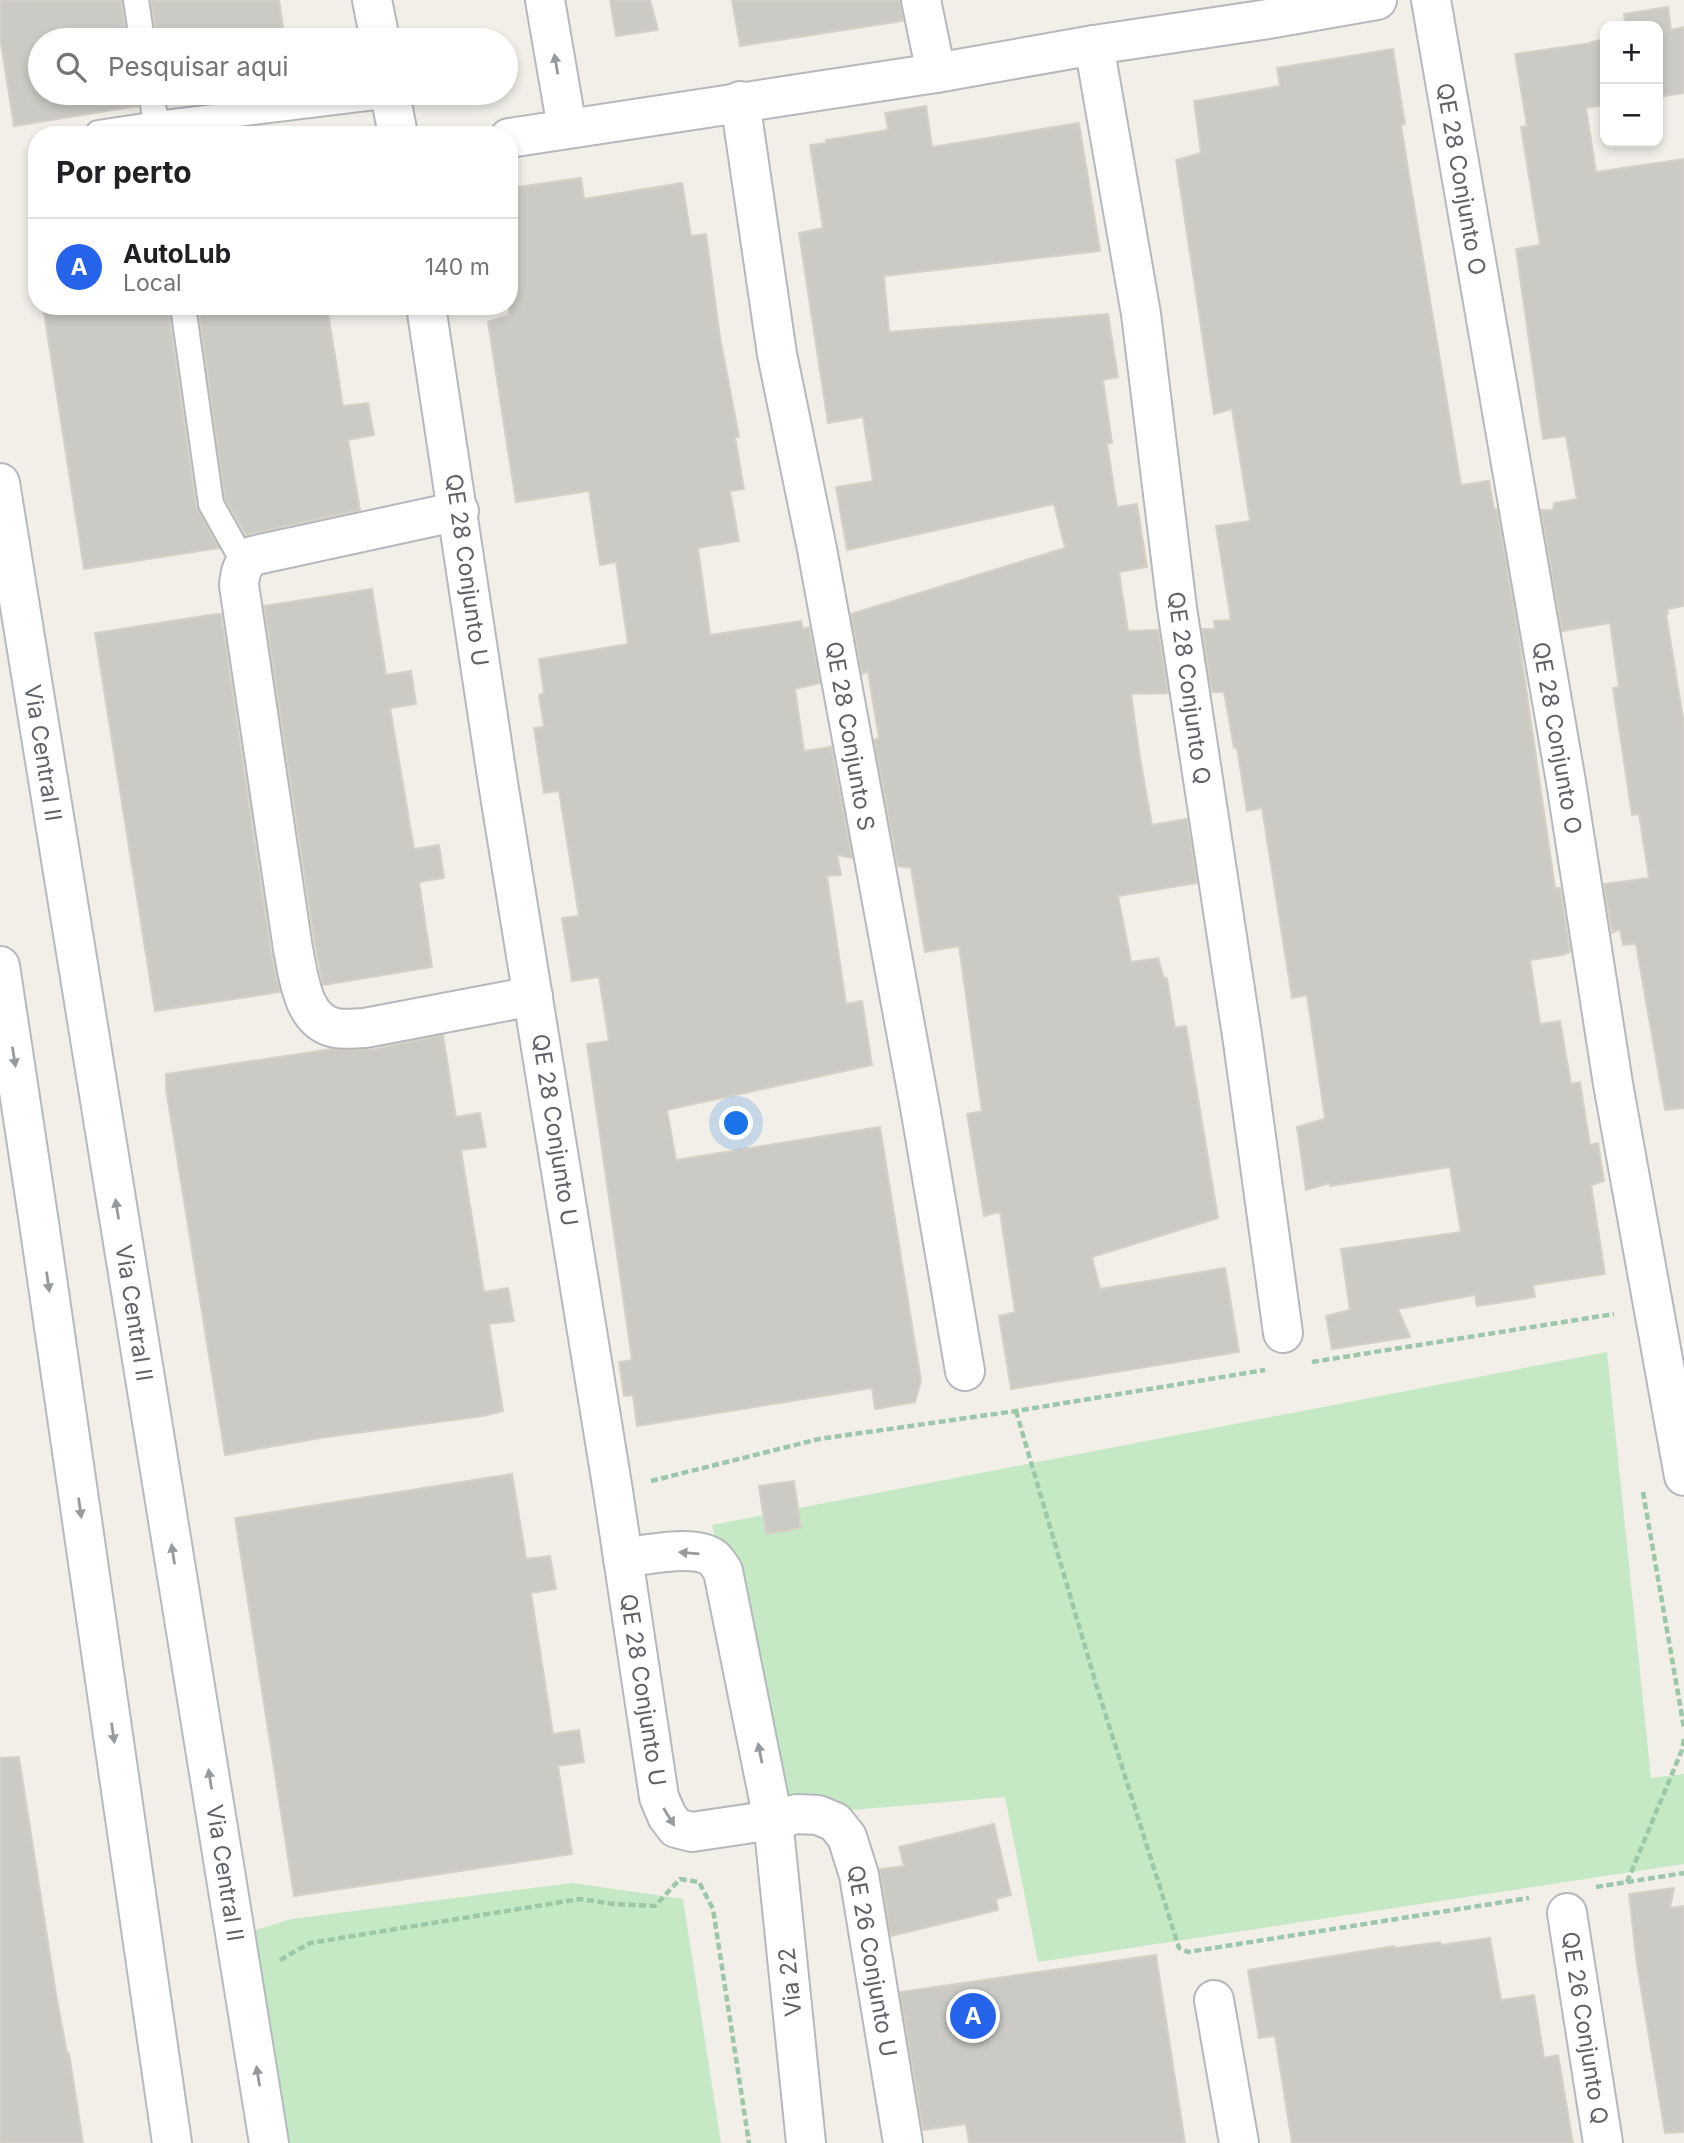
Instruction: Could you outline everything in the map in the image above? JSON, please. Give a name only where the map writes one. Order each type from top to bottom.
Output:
[{"type":"street","points":[[372,0],[378,28]]},
{"type":"street","points":[[545,0],[567,128]]},
{"type":"street","points":[[921,0],[936,73]]},
{"type":"street","points":[[518,136],[936,73],[1094,45],[1261,10],[1377,0]]},
{"type":"street","name":"QE 28 Conjunto O","points":[[1431,0],[1566,782],[1613,1084],[1684,1476]]},
{"type":"street","name":"QE 28 Conjunto Q","points":[[1094,45],[1141,314],[1177,608],[1241,1029],[1283,1333]]},
{"type":"street","name":"QE 28 Conjunto S","points":[[740,101],[777,354],[817,549],[920,1107],[965,1371]]},
{"type":"street","points":[[393,105],[396,126]]},
{"type":"street","name":"QE 28 Conjunto U","points":[[427,315],[496,769],[613,1491],[659,1797],[667,1816],[676,1828],[692,1832],[785,1817]]},
{"type":"street","name":"Via Central II","points":[[0,483],[12,643],[269,2143]]},
{"type":"street","points":[[459,511],[252,555],[244,563],[239,586],[293,949],[302,995],[318,1021],[336,1028],[365,1028],[533,996]]},
{"type":"street","points":[[0,966],[172,2143]]},
{"type":"street","name":"Via 22","points":[[623,1558],[680,1551],[699,1553],[712,1557],[723,1571],[785,1817],[806,2143]]},
{"type":"street","name":"QE 26 Conjunto U","points":[[785,1817],[818,1815],[835,1822],[847,1837],[859,1875],[903,2143]]},
{"type":"street","name":"QE 26 Conjunto Q","points":[[1576,1901],[1603,2143]]},
{"type":"street","points":[[1214,2000],[1239,2143]]},
{"type":"lane","points":[[135,0],[140,28]]},
{"type":"lane","points":[[153,105],[156,126]]},
{"type":"lane","points":[[177,126],[317,105]]},
{"type":"lane","points":[[184,315],[211,504],[244,563]]},
{"type":"path","points":[[1312,1363],[1618,1313]]},
{"type":"path","points":[[613,1491],[819,1438],[1016,1411],[1272,1369]]},
{"type":"path","points":[[1016,1411],[1096,1684],[1179,1948],[1188,1952],[1532,1897]]},
{"type":"path","points":[[1643,1486],[1684,1728]]},
{"type":"path","points":[[1627,1882],[1682,1750],[1684,1739]]},
{"type":"path","points":[[1576,1901],[1627,1882],[1684,1873]]},
{"type":"path","points":[[276,1962],[310,1943],[580,1899],[655,1906],[680,1879],[699,1882],[713,1909],[749,2143]]},
{"type":"green space","points":[[1607,1352],[1651,1778],[1684,1774],[1684,1864],[1038,1962],[1005,1797],[781,1816],[712,1525]]},
{"type":"green space","points":[[572,1883],[683,1899],[721,2143],[267,2143],[237,1936],[291,1919]]},
{"type":"building","points":[[0,0],[121,0],[125,28],[28,28],[28,105],[138,106],[14,126],[0,37]]},
{"type":"building","points":[[151,0],[279,0],[283,28],[155,28]]},
{"type":"building","points":[[610,0],[650,0],[658,30],[616,36]]},
{"type":"building","points":[[732,0],[900,0],[903,21],[740,46]]},
{"type":"building","points":[[1668,7],[1671,30],[1684,27],[1684,93],[1663,96],[1663,21],[1625,21],[1624,14]]},
{"type":"building","points":[[1600,40],[1600,106],[1586,108],[1596,172],[1684,159],[1684,606],[1667,609],[1666,614],[1684,724],[1684,1108],[1665,1110],[1636,944],[1623,945],[1620,929],[1612,933],[1604,884],[1649,878],[1639,814],[1632,815],[1613,688],[1619,687],[1610,623],[1562,631],[1541,510],[1553,510],[1554,503],[1577,499],[1566,436],[1543,439],[1516,249],[1540,245],[1521,127],[1527,126],[1515,54]]},
{"type":"building","points":[[1393,49],[1405,124],[1401,125],[1461,485],[1489,481],[1494,509],[1497,509],[1555,888],[1560,888],[1570,952],[1530,960],[1540,1024],[1560,1021],[1571,1084],[1580,1082],[1590,1145],[1598,1143],[1604,1181],[1591,1185],[1605,1274],[1533,1285],[1535,1297],[1477,1306],[1475,1295],[1398,1309],[1410,1337],[1332,1349],[1326,1316],[1350,1310],[1341,1249],[1461,1232],[1450,1167],[1330,1186],[1330,1183],[1306,1190],[1297,1127],[1325,1119],[1307,995],[1292,998],[1262,808],[1247,811],[1237,748],[1234,748],[1224,692],[1212,692],[1202,629],[1215,629],[1214,621],[1231,620],[1216,526],[1250,521],[1232,409],[1214,414],[1176,160],[1201,153],[1194,101],[1280,86],[1277,68]]},
{"type":"building","points":[[926,106],[932,147],[1079,123],[1100,251],[884,276],[889,332],[1108,314],[1118,377],[1103,380],[1112,443],[1107,443],[1117,507],[1137,504],[1147,567],[1119,572],[1128,631],[1158,630],[1168,693],[1131,694],[1140,758],[1152,825],[1187,819],[1197,883],[1118,896],[1131,962],[1158,958],[1164,978],[1167,978],[1175,1028],[1186,1026],[1218,1218],[1092,1257],[1100,1289],[1225,1268],[1239,1352],[1011,1389],[999,1316],[1015,1312],[1000,1212],[984,1216],[967,1114],[982,1111],[959,946],[925,952],[911,868],[898,866],[874,740],[879,738],[868,672],[862,674],[851,614],[1065,548],[1054,504],[847,550],[836,487],[873,481],[863,417],[828,423],[799,233],[823,228],[810,145],[888,130],[885,113]]},
{"type":"building","points":[[581,178],[584,199],[682,183],[691,236],[706,234],[720,337],[739,437],[735,437],[744,489],[730,491],[739,541],[698,548],[710,635],[801,621],[803,629],[809,627],[820,683],[795,689],[804,751],[831,747],[852,858],[837,855],[841,875],[827,876],[846,1004],[862,1001],[872,1065],[667,1110],[676,1160],[880,1127],[921,1381],[915,1402],[875,1409],[872,1388],[637,1426],[633,1395],[624,1396],[619,1362],[632,1360],[587,1044],[609,1041],[599,977],[572,981],[562,918],[579,916],[559,791],[544,793],[534,728],[544,727],[539,695],[544,693],[539,659],[628,644],[616,562],[600,565],[589,491],[516,502],[488,322],[518,315],[518,187]]},
{"type":"building","points":[[44,315],[169,315],[196,506],[219,548],[84,569]]},
{"type":"building","points":[[199,315],[328,315],[343,406],[368,403],[374,435],[348,440],[360,510],[246,535],[225,499]]},
{"type":"building","points":[[372,589],[386,675],[411,671],[416,704],[390,708],[414,849],[439,845],[444,878],[419,882],[432,967],[323,985],[264,606]]},
{"type":"building","points":[[221,614],[271,952],[280,992],[155,1011],[95,633]]},
{"type":"building","points":[[443,1035],[456,1117],[480,1113],[486,1147],[461,1150],[484,1292],[508,1288],[514,1321],[489,1324],[503,1411],[225,1455],[166,1089],[166,1074],[331,1049],[369,1050]]},
{"type":"building","points":[[512,1474],[526,1559],[550,1556],[556,1589],[531,1593],[553,1734],[579,1730],[584,1762],[558,1766],[572,1854],[294,1896],[235,1518]]},
{"type":"building","points":[[794,1481],[801,1528],[766,1534],[759,1486]]},
{"type":"building","points":[[19,1757],[56,1994],[69,2053],[83,2143],[0,2143],[0,1758]]},
{"type":"building","points":[[994,1824],[1011,1895],[996,1899],[998,1910],[891,1936],[880,1869],[904,1866],[899,1847]]},
{"type":"building","points":[[1674,1888],[1670,1908],[1684,1906],[1684,2132],[1665,2133],[1637,1965],[1629,1894]]},
{"type":"building","points":[[1490,1938],[1501,2000],[1534,1995],[1544,2058],[1558,2055],[1573,2143],[1292,2143],[1275,2036],[1259,2038],[1248,1970],[1394,1946],[1440,1942],[1441,1945]]},
{"type":"building","points":[[1156,1955],[1185,2143],[969,2143],[966,2124],[923,2130],[900,1992]]},
{"type":"place","name":"AutoLub","points":[[973,2016]]}]
